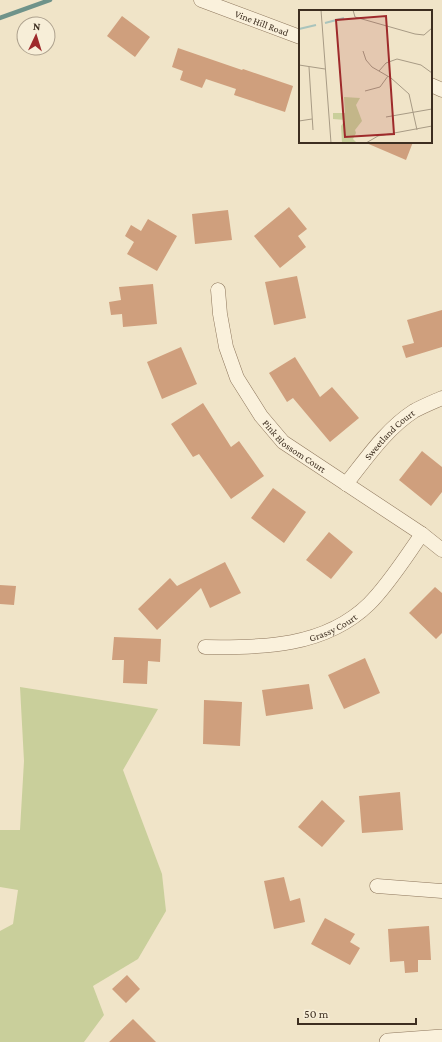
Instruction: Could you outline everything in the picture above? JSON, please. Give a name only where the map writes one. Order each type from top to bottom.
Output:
[{"type":"street","name":"Vine Hill Road","points":[[201,0],[299,37]]},
{"type":"street","points":[[432,86],[442,90]]},
{"type":"street","name":"Pink Blossom Court","points":[[218,290],[220,314],[226,347],[236,378],[261,416],[283,442],[422,534],[442,550]]},
{"type":"street","name":"Sweetland Court","points":[[346,484],[396,425],[414,411],[442,398]]},
{"type":"street","name":"Grassy Court","points":[[205,647],[285,644],[316,636],[344,623],[368,605],[386,584],[422,534]]},
{"type":"street","points":[[377,886],[442,891]]},
{"type":"street","points":[[388,1042],[442,1038]]},
{"type":"green space","points":[[20,687],[158,709],[123,770],[162,874],[166,911],[138,959],[93,986],[104,1015],[84,1042],[0,1042],[0,931],[13,924],[18,890],[0,887],[0,830],[20,830],[24,761]]},
{"type":"building","points":[[122,16],[150,37],[135,57],[107,36]]},
{"type":"building","points":[[178,48],[293,86],[285,112],[234,95],[236,89],[206,79],[202,88],[180,80],[183,71],[172,67]]},
{"type":"building","points":[[366,143],[413,143],[406,160]]},
{"type":"building","points":[[289,207],[307,229],[298,236],[306,247],[280,268],[254,236]]},
{"type":"building","points":[[228,210],[232,240],[195,244],[192,214]]},
{"type":"building","points":[[148,219],[177,236],[157,271],[127,254],[134,242],[125,236],[131,225],[141,231]]},
{"type":"building","points":[[297,276],[306,318],[274,325],[265,282]]},
{"type":"building","points":[[153,284],[157,324],[123,327],[122,314],[111,315],[109,302],[121,300],[119,287]]},
{"type":"building","points":[[442,310],[442,347],[406,358],[402,346],[414,343],[407,320]]},
{"type":"building","points":[[181,347],[197,384],[162,399],[147,362]]},
{"type":"building","points":[[295,357],[320,397],[332,387],[359,418],[330,442],[293,398],[287,402],[269,373]]},
{"type":"building","points":[[203,403],[231,447],[239,441],[264,476],[231,499],[199,454],[193,457],[171,424]]},
{"type":"building","points":[[422,451],[442,467],[442,492],[431,506],[399,480]]},
{"type":"building","points":[[273,488],[306,512],[284,543],[251,518]]},
{"type":"building","points":[[329,532],[353,552],[331,579],[306,560]]},
{"type":"building","points":[[225,562],[241,593],[210,608],[201,588],[157,630],[138,609],[170,578],[177,586]]},
{"type":"building","points":[[0,585],[16,586],[14,605],[0,604]]},
{"type":"building","points":[[435,587],[442,593],[442,633],[436,639],[409,613]]},
{"type":"building","points":[[114,637],[161,639],[160,662],[148,661],[147,684],[123,683],[124,660],[112,660]]},
{"type":"building","points":[[365,658],[380,693],[344,709],[328,675]]},
{"type":"building","points":[[309,684],[313,709],[266,716],[262,690]]},
{"type":"building","points":[[204,700],[242,702],[240,746],[203,744]]},
{"type":"building","points":[[400,792],[403,830],[362,833],[359,796]]},
{"type":"building","points":[[322,800],[345,821],[322,847],[298,827]]},
{"type":"building","points":[[284,877],[290,901],[300,898],[305,922],[274,929],[264,881]]},
{"type":"building","points":[[325,918],[355,934],[350,942],[360,948],[350,965],[311,944]]},
{"type":"building","points":[[429,926],[431,960],[418,960],[418,972],[405,973],[404,961],[390,962],[388,929]]},
{"type":"building","points":[[127,975],[140,989],[126,1003],[112,989]]},
{"type":"building","points":[[133,1019],[156,1042],[109,1042]]},
{"type":"waterway","points":[[0,18],[50,0]]}]
